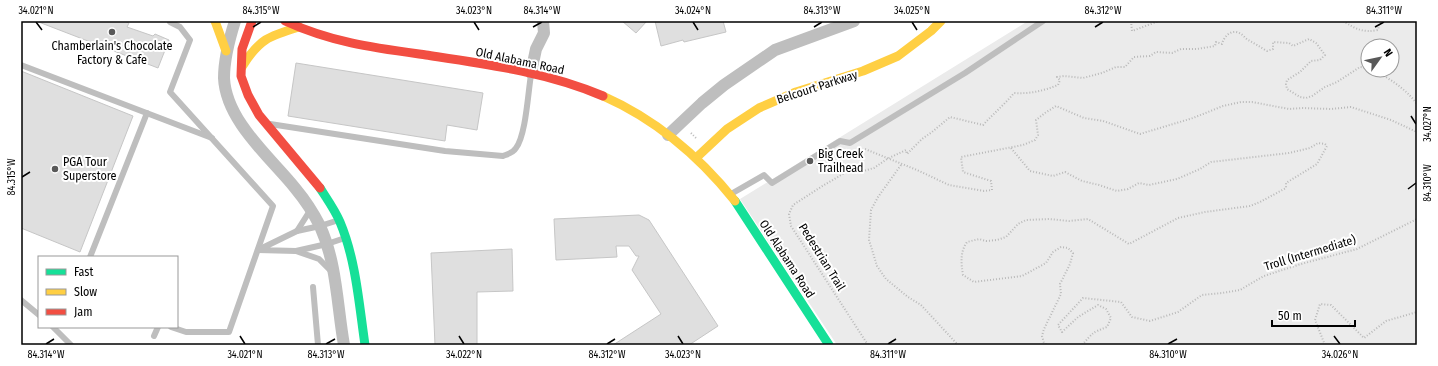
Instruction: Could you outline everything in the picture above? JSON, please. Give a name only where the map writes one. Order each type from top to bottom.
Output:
[{"type":"main road","points":[[214,21],[226,51]]},
{"type":"main road","points":[[252,21],[242,49],[241,76],[248,95],[259,115],[318,185],[339,220],[353,263],[365,345]]},
{"type":"main road","name":"Old Alabama Road","points":[[285,21],[312,33],[348,43],[503,67],[553,78],[612,101],[635,112],[668,135],[696,158],[730,195],[829,345]]},
{"type":"main road","name":"Belcourt Parkway","points":[[696,158],[727,129],[759,108],[796,92],[863,71],[898,56],[941,21]]},
{"type":"main road","points":[[241,68],[259,44],[274,36],[299,27]]},
{"type":"street","points":[[235,21],[226,51],[224,78],[227,95],[234,113],[252,139],[296,189],[311,209],[320,226],[328,244],[344,345]]},
{"type":"street","points":[[531,73],[536,49],[544,33],[543,21]]},
{"type":"street","points":[[668,135],[702,103],[775,50],[854,21]]},
{"type":"lane","points":[[730,195],[764,175],[772,183],[840,141],[850,143],[965,73],[1043,21]]},
{"type":"lane","points":[[170,22],[180,27],[190,40],[170,92],[273,206],[229,332],[186,332],[174,328]]},
{"type":"lane","points":[[21,65],[213,138]]},
{"type":"lane","points":[[266,123],[445,151],[503,156],[510,154],[515,150],[521,140],[531,73]]},
{"type":"lane","points":[[90,256],[148,113]]},
{"type":"lane","points":[[297,231],[311,209]]},
{"type":"lane","points":[[258,250],[297,231],[339,220]]},
{"type":"lane","points":[[258,250],[296,251],[328,244],[346,238]]},
{"type":"lane","points":[[296,251],[320,259],[334,275]]},
{"type":"lane","points":[[313,287],[318,345]]},
{"type":"lane","points":[[21,300],[38,314]]},
{"type":"lane","points":[[54,328],[72,345]]},
{"type":"lane","points":[[154,336],[158,328]]},
{"type":"path","points":[[1131,21],[1132,31],[1159,21]]},
{"type":"path","points":[[1343,21],[1367,32],[1378,30],[1380,21]]},
{"type":"path","name":"Pedestrian Trail","points":[[868,345],[791,226],[789,214],[792,205],[848,171],[856,173],[874,168],[887,159],[906,150],[907,154],[922,139],[950,117],[983,125],[995,112],[1004,106],[1014,93],[1032,93],[1046,90],[1058,85],[1060,80],[1057,77],[1064,76],[1083,78],[1102,73],[1116,67],[1125,67],[1134,57],[1150,56],[1156,52],[1172,53],[1182,49],[1197,49],[1215,46],[1216,42],[1222,44],[1224,37],[1231,32],[1240,33],[1247,40],[1255,43],[1267,51],[1273,49],[1273,42],[1281,44],[1289,43],[1294,46],[1308,39],[1316,43],[1325,54],[1320,60],[1311,61],[1300,72],[1287,80],[1287,89],[1300,97],[1306,98],[1312,96],[1360,67]]},
{"type":"path","points":[[1387,78],[1411,96],[1417,104]]},
{"type":"path","points":[[865,150],[917,170],[949,185],[984,191],[992,190],[991,181],[963,172],[961,156],[1011,148],[1035,140],[1038,135],[1036,120],[1056,106],[1084,118],[1103,121],[1140,134],[1193,118],[1223,106],[1241,102],[1252,102],[1289,109],[1331,109],[1352,107],[1391,120],[1417,132]]},
{"type":"path","points":[[690,133],[700,142]]},
{"type":"path","points":[[1011,148],[1030,172],[1053,176],[1065,172],[1082,181],[1117,191],[1128,189],[1139,183],[1149,185],[1177,179],[1200,169],[1211,162],[1288,153],[1310,148],[1318,143],[1325,144],[1327,146],[1317,164],[1286,183],[1286,188],[1260,202],[1250,206],[1205,212],[1178,218],[1129,244],[1088,219],[1069,221],[1050,219],[1026,220],[1018,224],[1006,238],[986,241],[979,239],[967,242],[962,249],[961,266],[963,275],[974,282],[1022,276],[1046,263],[1054,252],[1061,247],[1068,248],[1073,253],[1070,264],[1060,284],[1061,294],[1042,336],[1044,343],[1047,345]]},
{"type":"path","points":[[901,165],[878,197],[871,210],[869,240],[876,266],[886,279],[908,297],[921,305],[958,345]]},
{"type":"path","name":"Troll (Intermediate)","points":[[1082,345],[1094,331],[1107,327],[1111,318],[1106,309],[1098,305],[1078,317],[1062,332],[1058,324],[1083,298],[1121,302],[1132,317],[1150,321],[1178,312],[1202,295],[1240,290],[1264,276],[1301,264],[1357,249],[1417,219]]},
{"type":"path","points":[[1326,345],[1315,320],[1320,304],[1331,305],[1364,338],[1386,321],[1417,312]]},
{"type":"shaded area","points":[[1028,21],[1417,21],[1417,345],[837,345],[740,199]]},
{"type":"building","points":[[36,21],[124,21],[129,23],[127,27],[153,36],[155,34],[169,40],[158,68]]},
{"type":"building","points":[[622,21],[647,21],[636,33]]},
{"type":"building","points":[[655,21],[723,21],[726,32],[684,42],[683,40],[661,46]]},
{"type":"building","points":[[296,63],[483,93],[477,130],[447,125],[445,141],[288,116]]},
{"type":"building","points":[[21,71],[133,116],[80,252],[21,228]]},
{"type":"building","points":[[639,215],[649,220],[718,326],[689,345],[613,345],[661,314],[632,270],[639,256],[636,256],[629,246],[616,246],[617,257],[556,260],[554,219]]},
{"type":"building","points":[[512,249],[513,291],[477,292],[477,345],[435,345],[431,253]]},
{"type":"traffic: fast","points":[[320,188],[338,218],[350,251],[365,345]]},
{"type":"traffic: fast","points":[[735,201],[829,345]]},
{"type":"traffic: slow","points":[[215,21],[226,51]]},
{"type":"traffic: slow","points":[[696,158],[727,129],[759,108],[796,92],[863,71],[898,56],[931,31],[941,21]]},
{"type":"traffic: slow","points":[[242,67],[260,44],[272,36],[299,27]]},
{"type":"traffic: slow","points":[[603,96],[622,105],[658,127],[675,140],[706,169],[735,201]]},
{"type":"traffic: jam","points":[[252,21],[242,49],[241,76],[248,95],[259,115],[320,188]]},
{"type":"traffic: jam","points":[[285,21],[337,40],[389,50],[516,70],[560,81],[603,96]]},
{"type":"place","name":"Chamberlain's Chocolate Factory & Cafe","points":[[112,32]]},
{"type":"place","name":"Big Creek Trailhead","points":[[810,161]]},
{"type":"place","name":"PGA Tour Superstore","points":[[55,169]]}]
